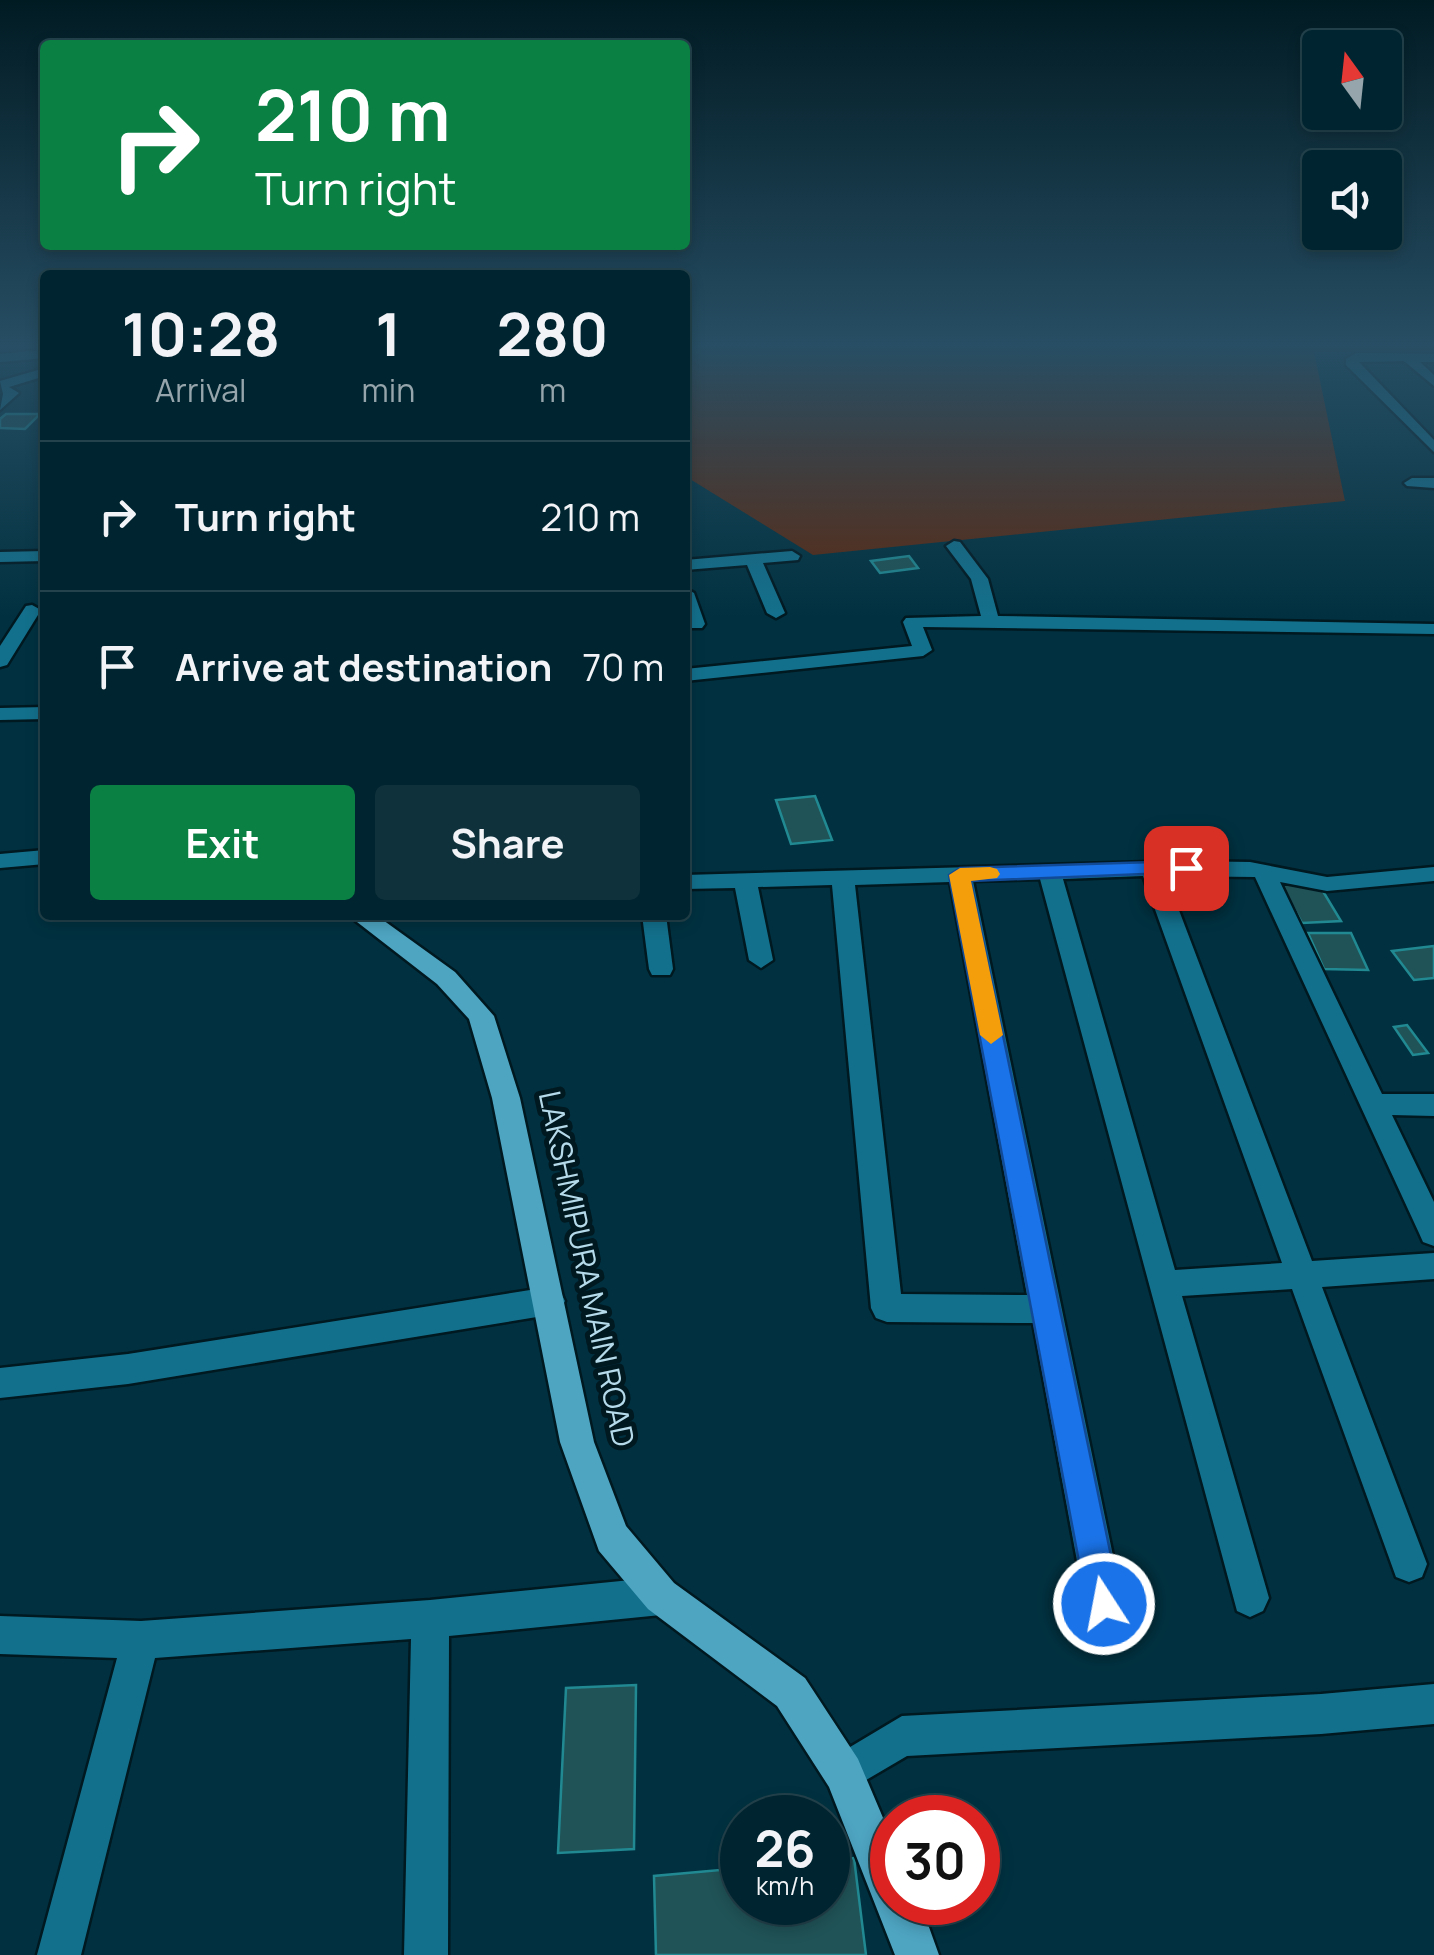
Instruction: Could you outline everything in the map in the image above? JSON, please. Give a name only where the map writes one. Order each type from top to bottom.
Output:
[{"type":"main road","name":"LAKSHMIPURA MAIN ROAD","points":[[367,920],[446,978],[480,1016],[506,1098],[577,1442],[612,1538],[661,1596],[792,1692],[844,1773],[870,1835]]},
{"type":"main road","points":[[906,1925],[917,1955]]},
{"type":"street","points":[[1412,483],[1434,483]]},
{"type":"street","points":[[954,546],[979,579],[992,621]]},
{"type":"street","points":[[0,557],[40,556]]},
{"type":"street","points":[[690,565],[792,556]]},
{"type":"street","points":[[752,559],[776,613]]},
{"type":"street","points":[[690,607],[696,624]]},
{"type":"street","points":[[0,661],[32,610]]},
{"type":"street","points":[[690,674],[923,650],[912,622],[1434,628]]},
{"type":"street","points":[[0,714],[40,713]]},
{"type":"street","points":[[0,861],[40,857]]},
{"type":"street","points":[[1152,868],[1409,1564]]},
{"type":"street","points":[[690,882],[1152,868],[1264,872],[1327,884],[1434,874]]},
{"type":"street","points":[[1050,872],[1250,1598]]},
{"type":"street","points":[[1264,872],[1434,1234]]},
{"type":"street","points":[[960,875],[1104,1604]]},
{"type":"street","points":[[843,880],[887,1308],[1046,1308]]},
{"type":"street","points":[[745,882],[761,960]]},
{"type":"street","points":[[655,920],[661,969]]},
{"type":"street","points":[[1373,1104],[1434,1105]]},
{"type":"street","points":[[1166,1284],[1434,1266]]},
{"type":"street","points":[[0,1383],[128,1369],[549,1302]]},
{"type":"street","points":[[0,1635],[141,1640],[430,1619],[661,1596]]},
{"type":"street","points":[[426,1955],[430,1619]]},
{"type":"street","points":[[59,1955],[141,1640]]},
{"type":"street","points":[[844,1773],[902,1736],[1321,1714],[1434,1704]]},
{"type":"shaded area","points":[[690,435],[1331,435],[1345,501],[813,555],[690,479]]},
{"type":"building","points":[[909,556],[918,568],[880,573],[871,561]]},
{"type":"building","points":[[815,796],[832,840],[791,844],[776,800]]},
{"type":"building","points":[[1318,883],[1341,921],[1302,923],[1281,885]]},
{"type":"building","points":[[1308,933],[1351,933],[1368,970],[1324,969]]},
{"type":"building","points":[[1434,946],[1434,978],[1414,980],[1392,951]]},
{"type":"building","points":[[1407,1025],[1428,1053],[1413,1055],[1394,1027]]},
{"type":"building","points":[[636,1685],[634,1849],[558,1853],[566,1688]]},
{"type":"building","points":[[850,1858],[854,1858],[866,1955],[656,1955],[654,1876],[720,1870],[720,1925],[850,1925]]},
{"type":"slow traffic","points":[[990,874],[960,875],[991,1035]]},
{"type":"route","points":[[1104,1604],[960,875],[1186,868]]}]
